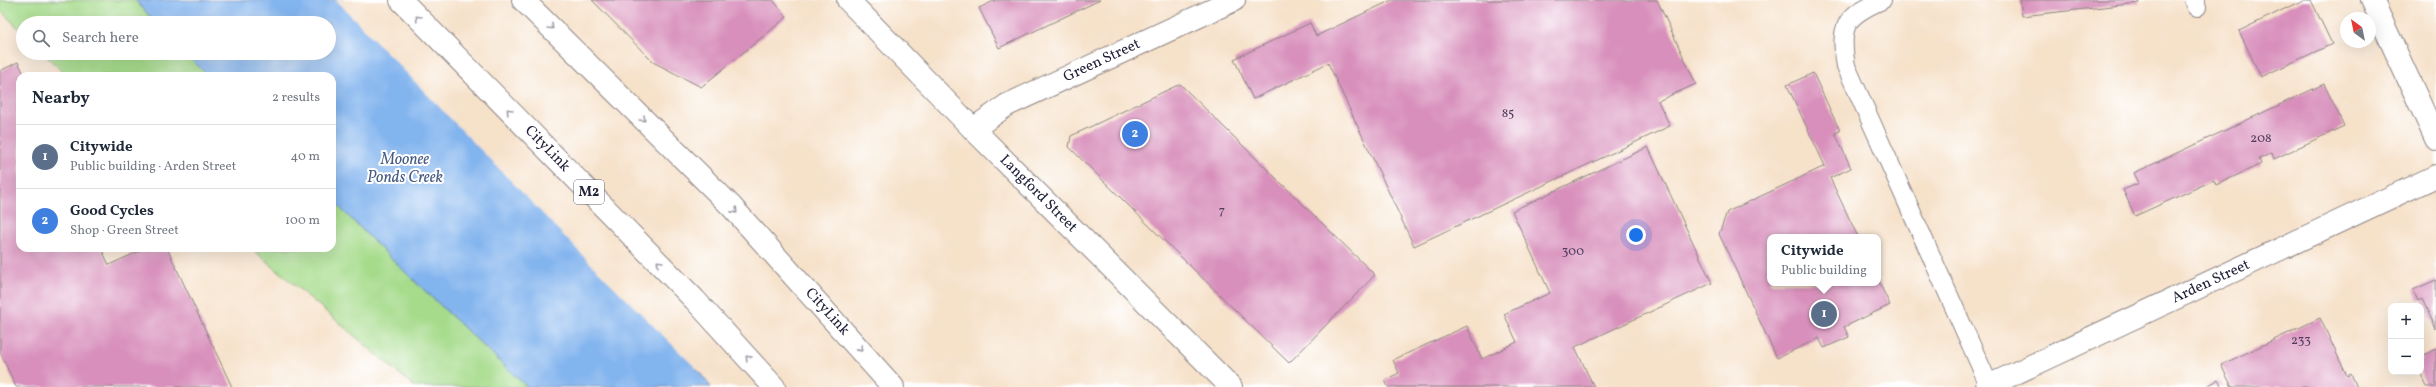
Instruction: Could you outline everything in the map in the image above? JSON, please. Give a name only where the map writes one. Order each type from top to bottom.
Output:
[{"type":"main road","name":"CityLink","points":[[401,0],[695,300],[774,387]]},
{"type":"main road","name":"CityLink","points":[[523,0],[731,206],[894,387]]},
{"type":"main road","name":"Green Street","points":[[973,129],[1007,105],[1234,0]]},
{"type":"main road","points":[[2372,0],[2436,139]]},
{"type":"main road","name":"Langford Street","points":[[856,3],[973,129],[1231,387]]},
{"type":"main road","name":"Arden Street","points":[[1988,386],[2436,176]]},
{"type":"lane","points":[[1882,0],[1858,11],[1844,28],[1842,43],[1846,66],[1988,386]]},
{"type":"green space","points":[[0,0],[135,0],[150,16],[16,16],[16,26],[0,10]]},
{"type":"green space","points":[[50,60],[192,60],[204,72],[63,72]]},
{"type":"green space","points":[[336,204],[403,270],[527,387],[415,387],[256,252],[336,252]]},
{"type":"water","name":"Moonee Ponds Creek","points":[[135,0],[345,0],[689,359],[711,387],[527,387],[403,270],[336,204],[336,72],[204,72],[192,60],[336,60],[336,16],[150,16]]},
{"type":"pier","points":[[336,0],[348,0],[691,357],[709,381],[596,269]]},
{"type":"building","points":[[592,0],[773,0],[787,17],[701,87],[653,62]]},
{"type":"building","points":[[996,0],[1100,0],[999,48],[979,8]]},
{"type":"building","points":[[1392,0],[1657,0],[1696,84],[1658,101],[1670,126],[1414,246],[1328,63],[1253,99],[1234,59],[1310,23],[1316,36]]},
{"type":"building","points":[[2020,0],[2138,0],[2139,3],[2022,16]]},
{"type":"building","points":[[2303,0],[2311,0],[2332,44],[2261,77],[2239,31]]},
{"type":"building","points":[[18,62],[23,72],[16,72],[16,252],[103,252],[109,265],[137,252],[169,252],[232,387],[16,387],[0,352],[0,71]]},
{"type":"building","points":[[1813,73],[1840,131],[1835,133],[1851,168],[1830,178],[1857,234],[1767,234],[1767,286],[1881,286],[1890,305],[1844,327],[1849,337],[1824,348],[1819,338],[1777,358],[1719,234],[1727,212],[1825,166],[1787,85]]},
{"type":"building","points":[[1180,84],[1375,275],[1289,363],[1069,147],[1071,136]]},
{"type":"building","points":[[2324,84],[2344,126],[2274,159],[2272,153],[2259,159],[2261,164],[2216,185],[2214,180],[2135,216],[2123,190],[2139,183],[2134,173]]},
{"type":"building","points":[[1648,147],[1712,283],[1575,347],[1594,387],[1388,387],[1385,380],[1399,373],[1393,360],[1467,326],[1482,359],[1517,342],[1504,314],[1550,293],[1512,211]]},
{"type":"building","points":[[2436,280],[2436,329],[2422,299],[2418,301],[2413,290]]},
{"type":"building","points":[[2320,318],[2347,376],[2351,374],[2357,387],[2232,387],[2221,365]]},
{"type":"building","points":[[2436,349],[2436,387],[2427,387],[2421,375],[2424,375],[2424,355]]},
{"type":"building","points":[[2218,380],[2222,387],[2205,387]]},
{"type":"place","name":"Good Cycles","points":[[1135,134]]},
{"type":"place","name":"Citywide","points":[[1824,314]]}]
